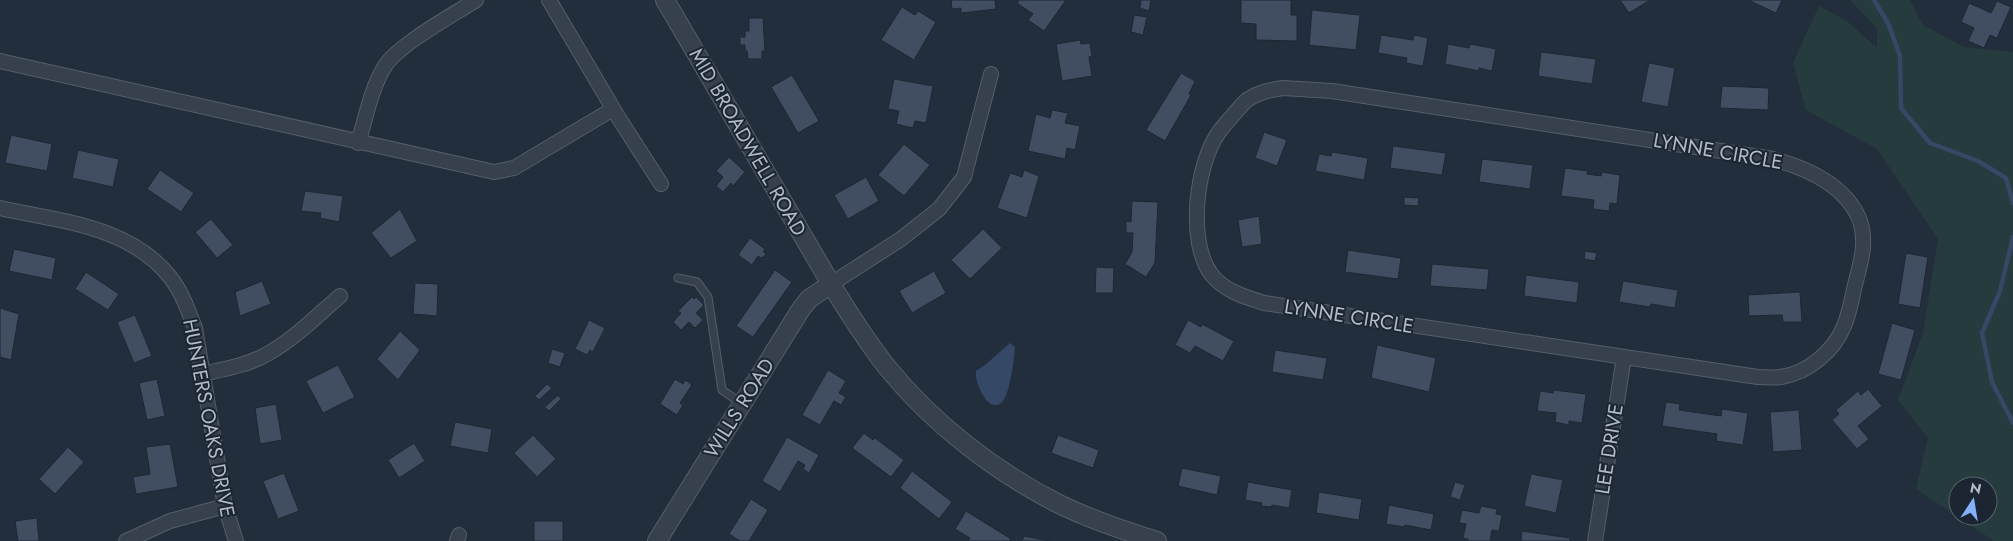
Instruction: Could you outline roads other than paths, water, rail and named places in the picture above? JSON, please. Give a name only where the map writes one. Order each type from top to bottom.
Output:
[{"type":"street","points":[[358,143],[375,88],[385,66],[398,51],[476,0]]},
{"type":"street","points":[[549,0],[614,110],[661,184]]},
{"type":"street","name":"MID BROADWELL ROAD","points":[[665,0],[855,324],[887,367],[925,408],[966,445],[1012,477],[1061,505],[1112,527],[1157,541]]},
{"type":"street","points":[[0,61],[358,143],[494,172],[514,168],[614,110]]},
{"type":"street","points":[[831,284],[901,240],[939,209],[964,177],[991,74]]},
{"type":"street","name":"LYNNE CIRCLE","points":[[1283,88],[1332,91],[1773,159],[1795,165],[1826,180],[1849,202],[1860,222],[1864,246],[1862,261],[1844,326],[1834,344],[1818,360],[1802,370],[1781,377],[1758,377],[1624,357],[1264,303],[1239,296],[1212,275],[1206,266],[1196,229],[1196,214],[1205,162],[1218,133],[1246,101],[1262,91],[1283,88]]},
{"type":"street","name":"HUNTERS OAKS DRIVE","points":[[0,208],[102,231],[126,240],[147,254],[170,277],[185,302],[194,328],[224,506],[236,541]]},
{"type":"street","name":"WILLS ROAD","points":[[663,539],[742,404],[801,309],[809,300],[831,284]]},
{"type":"street","points":[[202,374],[240,366],[269,353],[288,340],[340,296]]},
{"type":"street","name":"LEE DRIVE","points":[[1594,541],[1624,357]]},
{"type":"street","points":[[126,541],[170,521],[224,506]]},
{"type":"lane","points":[[678,278],[697,282],[708,297],[722,390],[742,404]]},
{"type":"water","points":[[1010,343],[1015,347],[1009,386],[1000,404],[990,404],[979,388],[976,371]]},
{"type":"waterway","points":[[1874,0],[1888,23],[1900,56],[1901,108],[1930,143],[1978,161],[2006,178],[2013,203]]},
{"type":"waterway","points":[[2013,237],[2000,291],[1982,333],[1992,382],[2013,423]]}]
